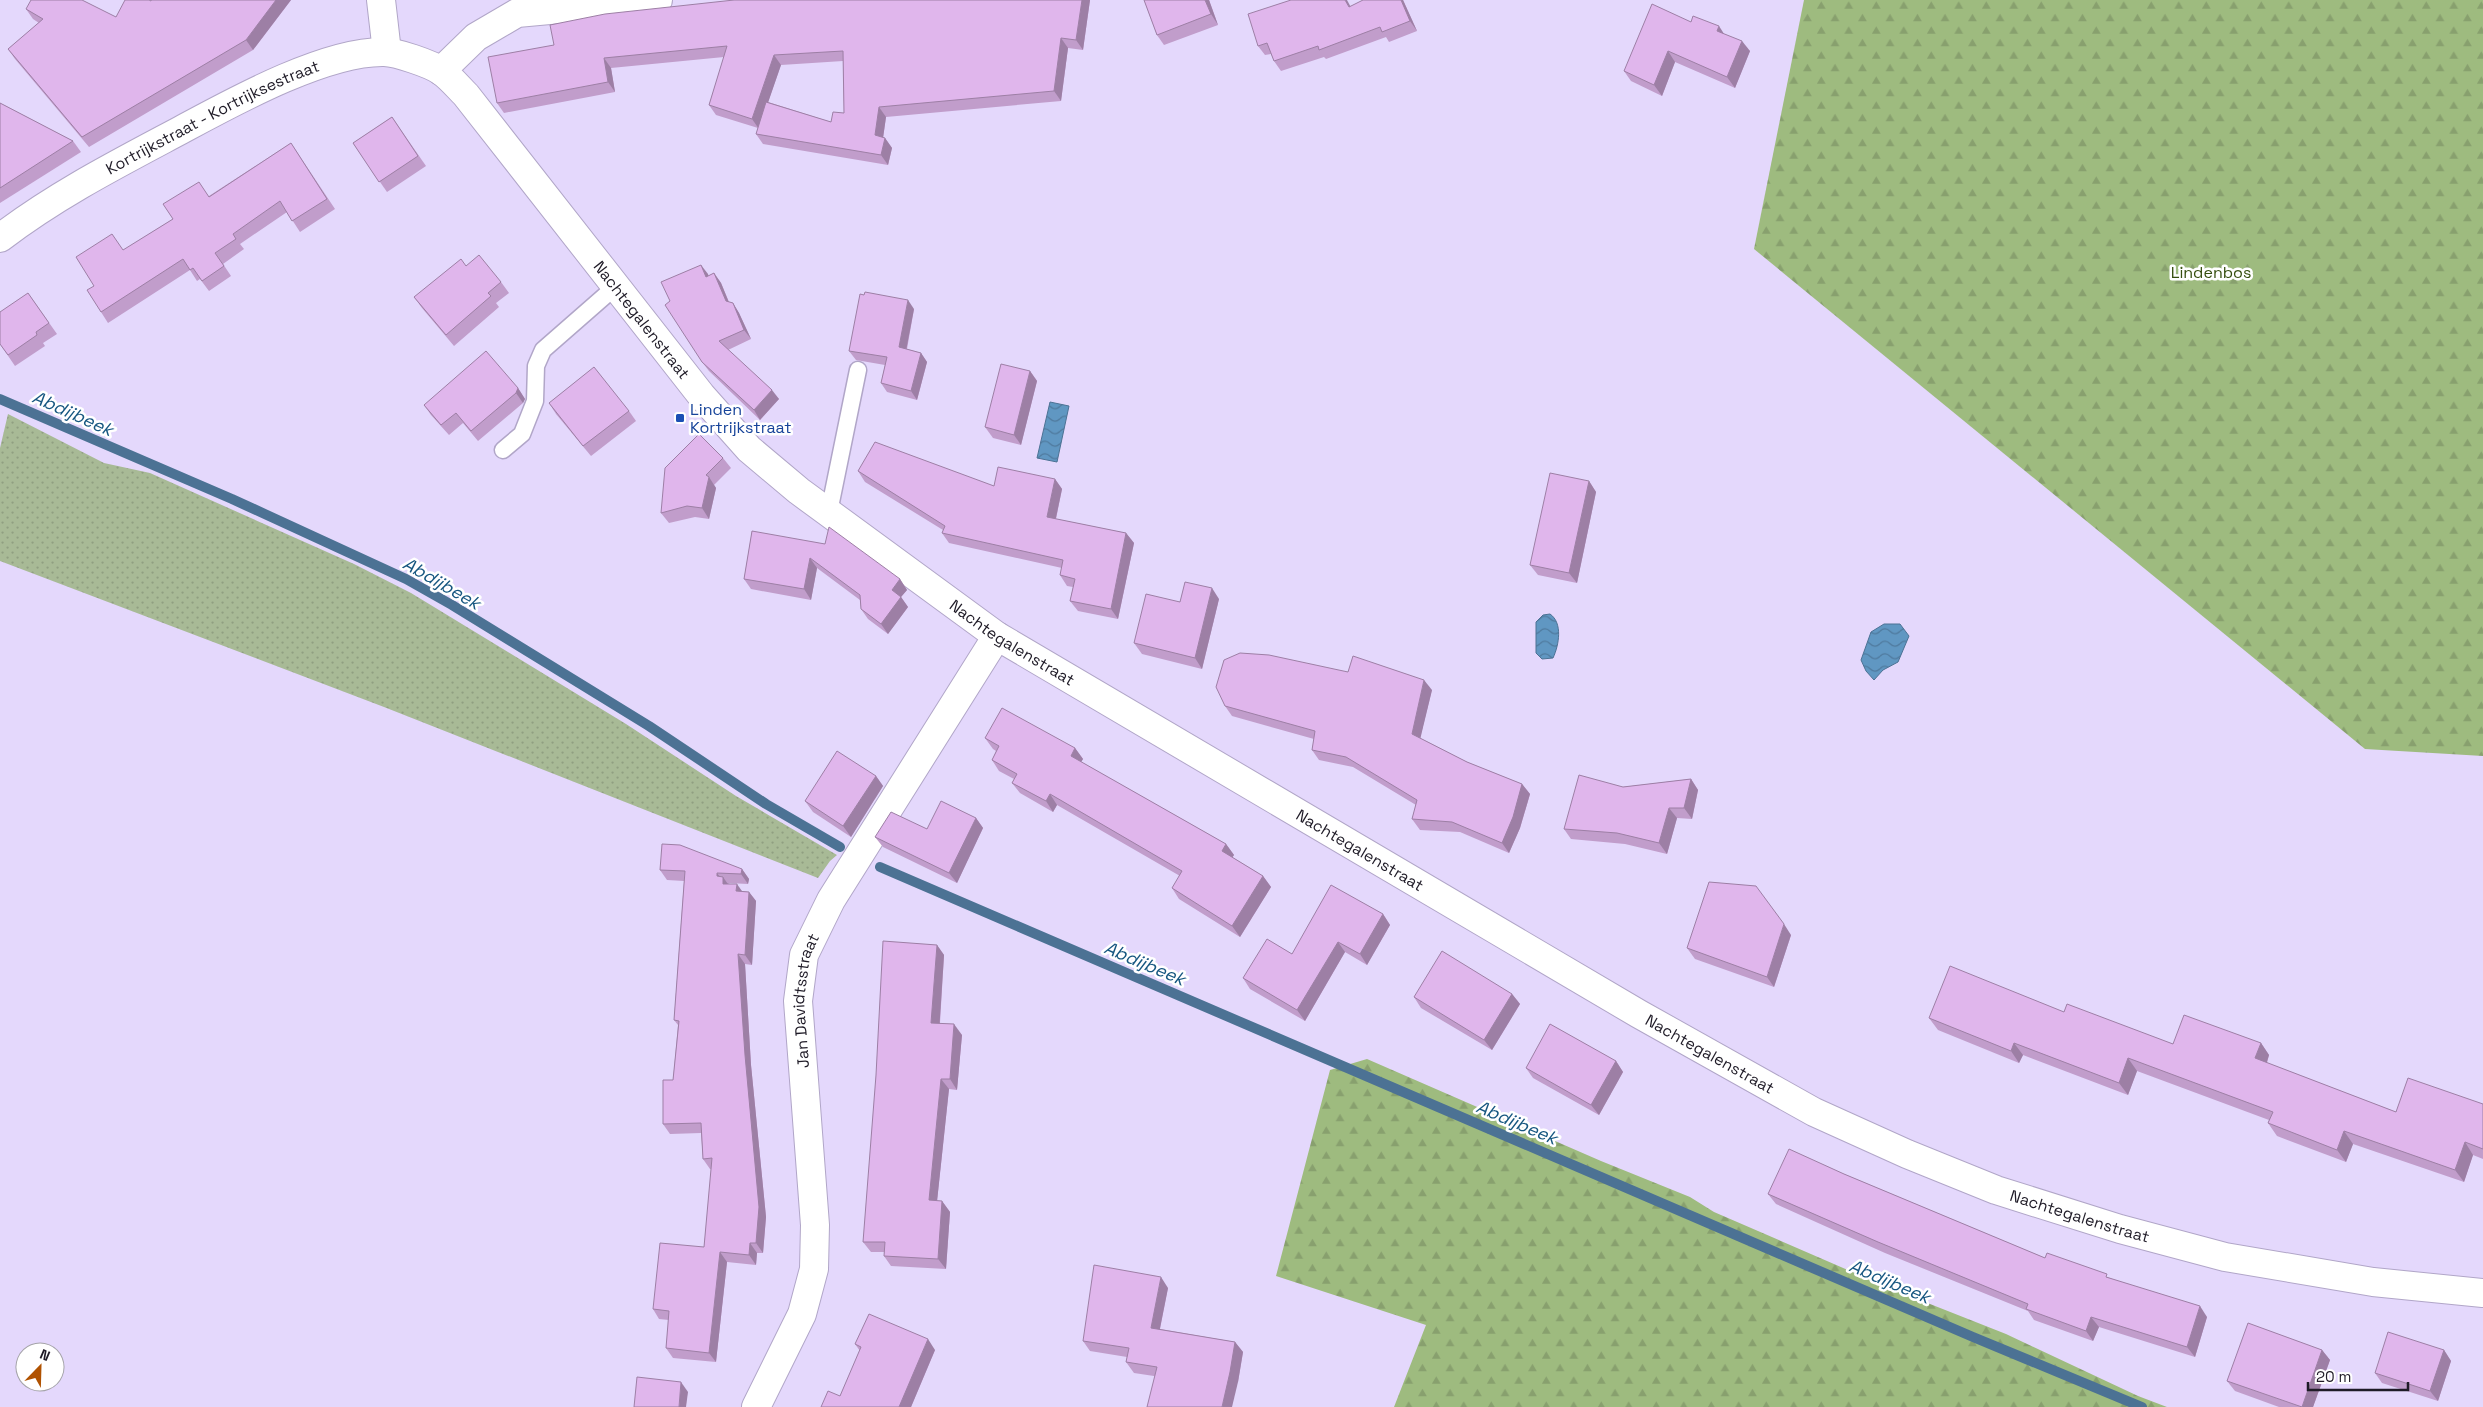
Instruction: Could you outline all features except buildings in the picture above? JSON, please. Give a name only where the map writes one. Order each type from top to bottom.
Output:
[{"type":"street","points":[[381,0],[387,52]]},
{"type":"street","points":[[441,71],[476,37],[517,13],[658,0]]},
{"type":"street","name":"Kortrijkstraat - Kortrijksestraat","points":[[0,238],[29,216],[103,171],[239,99],[308,69],[364,52],[387,52],[441,71]]},
{"type":"street","name":"Nachtegalenstraat","points":[[441,71],[466,94],[701,395],[749,449],[829,512],[997,636],[1639,1014],[1814,1112],[1907,1154],[1996,1190],[2120,1229],[2225,1257],[2373,1282],[2483,1293]]},
{"type":"street","name":"Jan Davidtsstraat","points":[[756,1407],[802,1314],[814,1269],[815,1226],[798,1001],[804,955],[831,900],[997,636]]},
{"type":"lane","points":[[503,450],[522,434],[535,401],[536,366],[543,350],[615,287]]},
{"type":"lane","points":[[829,512],[858,370]]},
{"type":"green space","name":"Lindenbos","points":[[1804,0],[2483,0],[2483,756],[2365,749],[1754,249]]},
{"type":"green space","points":[[8,414],[104,463],[150,473],[354,564],[411,593],[626,724],[736,796],[837,855],[830,861],[818,878],[384,707],[0,561],[0,448]]},
{"type":"green space","points":[[1367,1059],[1601,1161],[1690,1197],[1714,1212],[1887,1287],[2006,1334],[2138,1396],[2167,1407],[1394,1407],[1426,1325],[1276,1276],[1330,1070]]},
{"type":"water","points":[[1050,402],[1069,406],[1057,462],[1037,458]]},
{"type":"water","points":[[1550,614],[1557,623],[1559,634],[1557,647],[1553,658],[1542,659],[1536,653],[1536,622],[1543,615]]},
{"type":"water","points":[[1884,624],[1900,624],[1909,636],[1898,662],[1883,670],[1874,680],[1866,671],[1861,660],[1871,632]]},
{"type":"waterway","name":"Abdijbeek","points":[[0,399],[232,499],[406,579],[452,605],[649,726],[766,804],[840,847]]},
{"type":"waterway","name":"Abdijbeek","points":[[880,867],[1973,1337],[2142,1407]]},
{"type":"place","name":"Linden Kortrijkstraat","points":[[680,418]]}]
